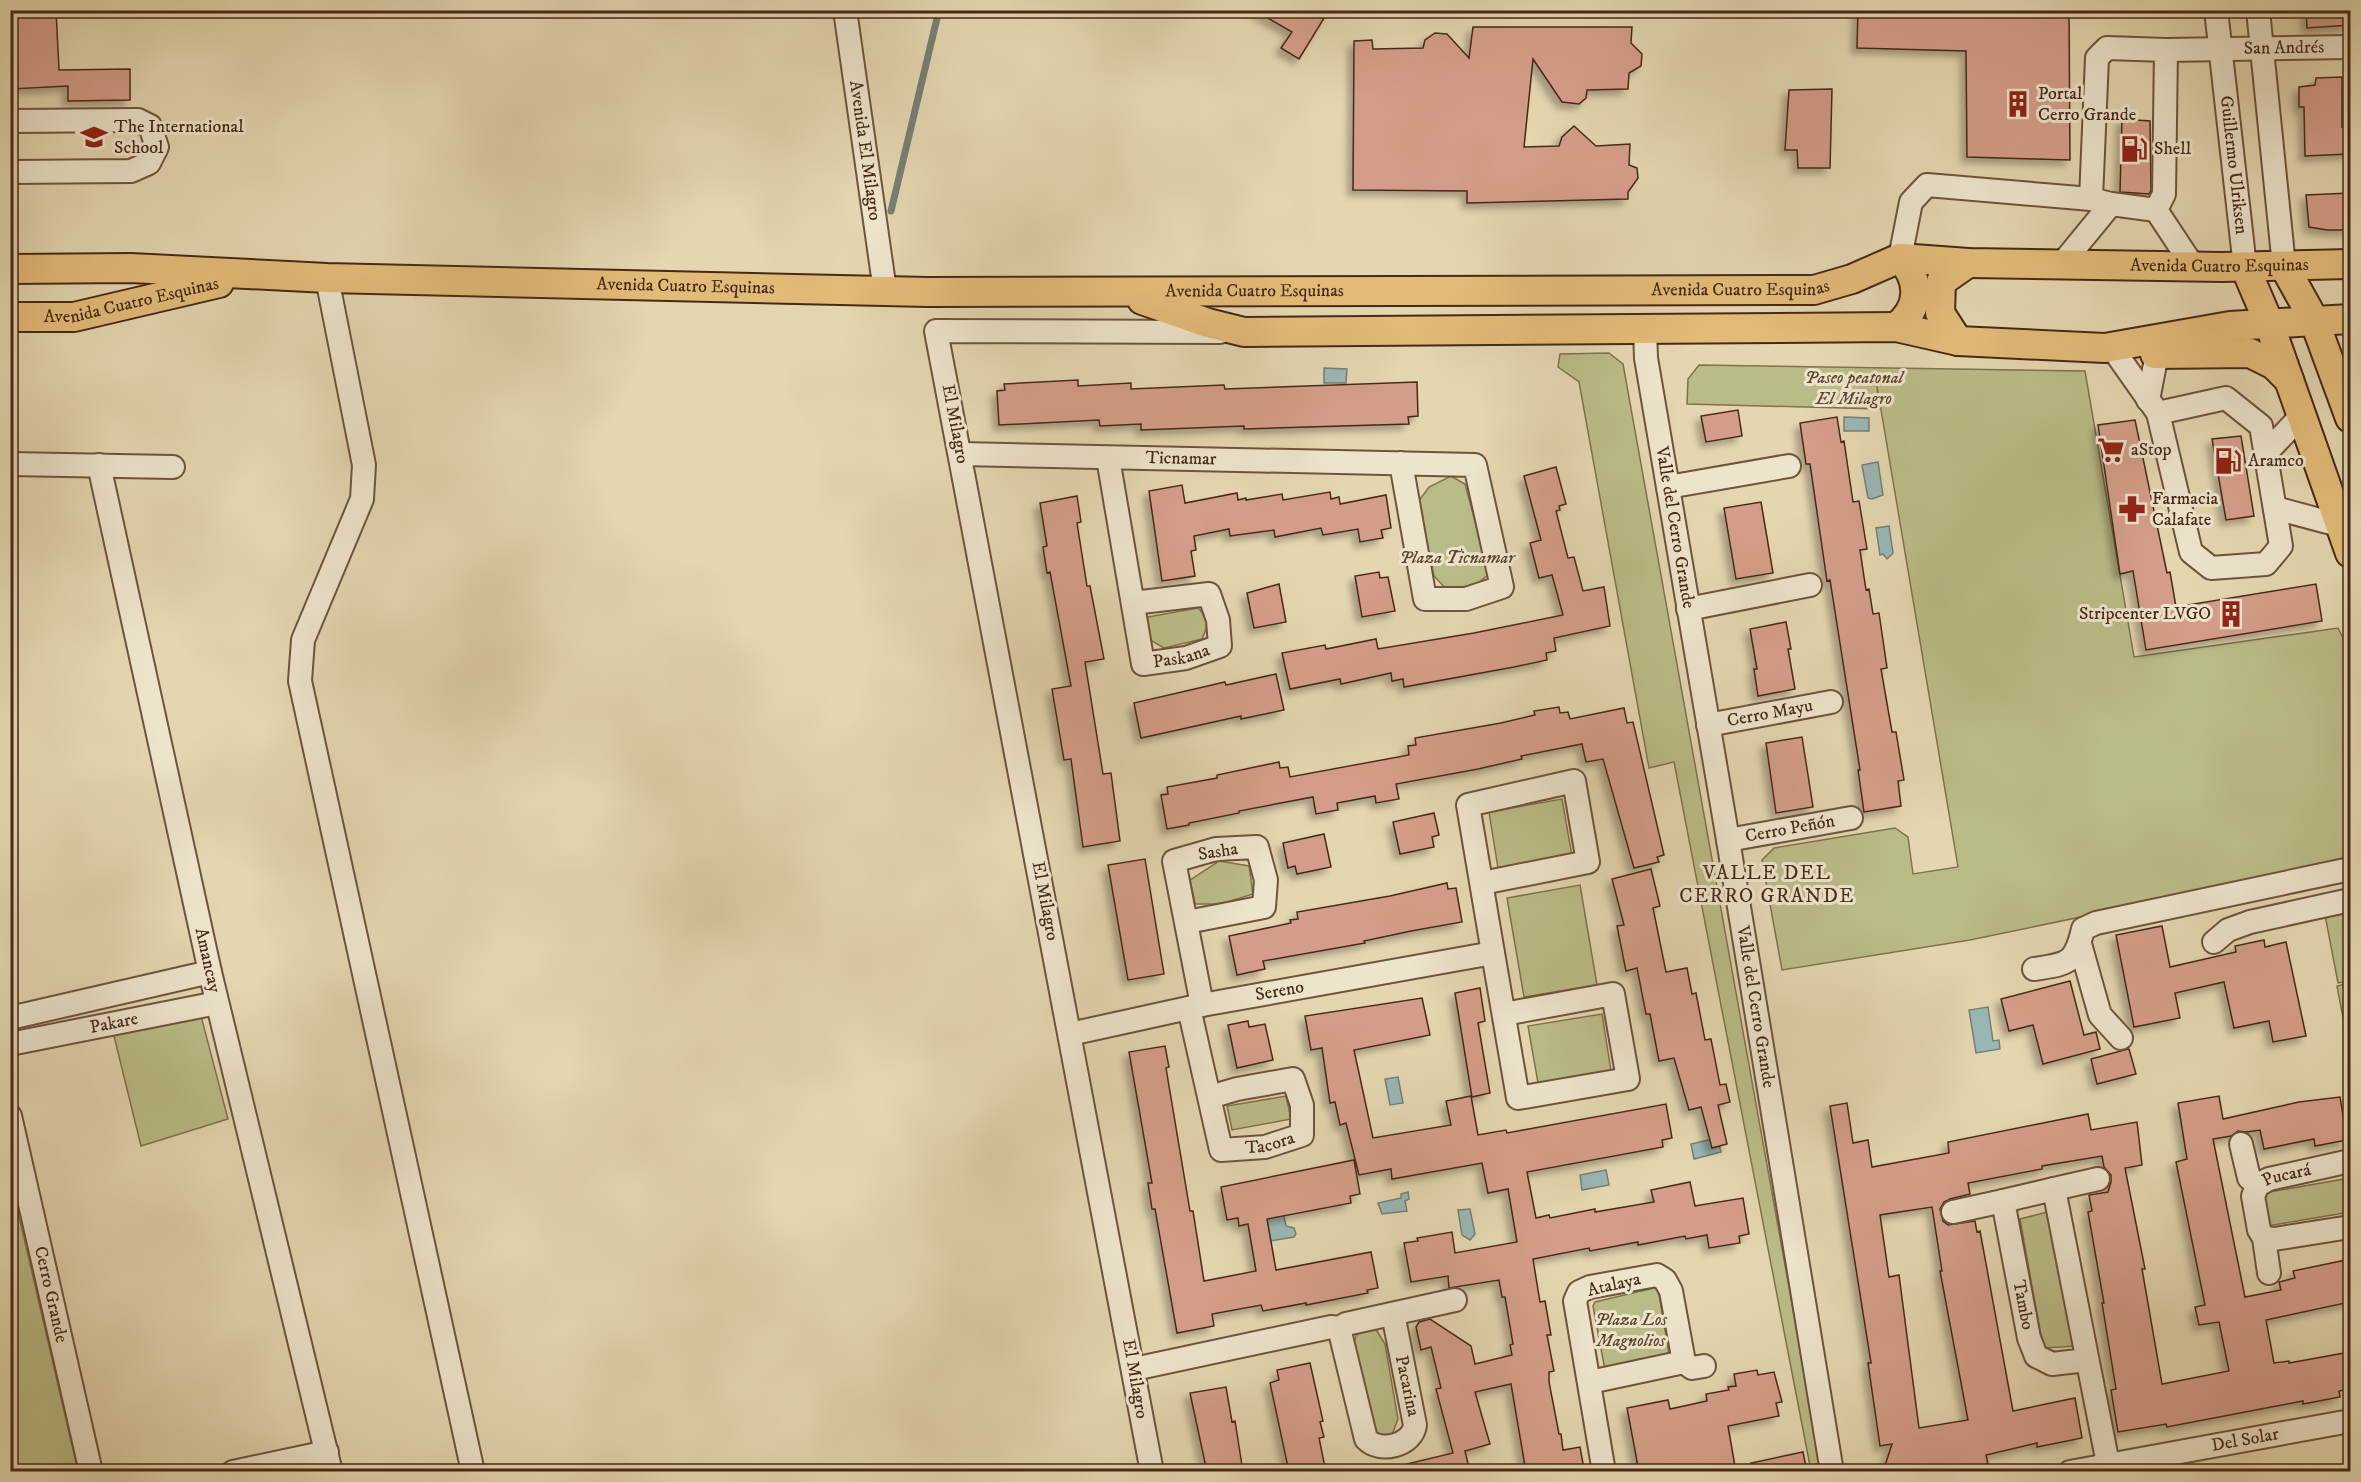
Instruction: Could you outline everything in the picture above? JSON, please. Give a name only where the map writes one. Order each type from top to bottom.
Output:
[{"type":"main road","name":"Avenida Cuatro Esquinas","points":[[10,269],[131,268],[327,278],[885,291],[1123,293],[1814,290],[1852,279],[1900,258],[1968,263],[2061,265],[2245,267],[2350,264]]},
{"type":"main road","points":[[1896,327],[1909,314],[1915,297],[1912,275],[1900,258]]},
{"type":"main road","points":[[1958,341],[1940,312],[1941,282],[1968,263]]},
{"type":"main road","points":[[2284,266],[2314,320],[2350,417]]},
{"type":"main road","name":"Guillermo Ulriksen","points":[[2245,267],[2269,323],[2350,553]]},
{"type":"main road","name":"Avenida Cuatro Esquinas","points":[[10,317],[74,317],[250,275]]},
{"type":"main road","name":"Avenida Cuatro Esquinas","points":[[1123,293],[1208,323],[1244,332],[1896,327],[1958,341],[2110,350],[2230,326],[2350,319]]},
{"type":"main road","points":[[2110,350],[2157,354],[2250,353],[2274,365],[2289,380]]},
{"type":"street","name":"Avenida El Milagro","points":[[845,10],[885,291]]},
{"type":"street","name":"Guillermo Ulriksen","points":[[2216,10],[2245,267]]},
{"type":"street","points":[[2258,10],[2284,266]]},
{"type":"street","name":"San Andrés","points":[[2101,201],[2097,58],[2107,48],[2166,50],[2350,47]]},
{"type":"street","points":[[2156,210],[2164,194],[2166,50]]},
{"type":"street","points":[[10,121],[138,120],[150,126],[157,147],[149,163],[130,171],[10,172]]},
{"type":"street","points":[[1900,258],[1911,202],[1927,185],[2101,201],[2156,210],[2193,266]]},
{"type":"street","points":[[2061,265],[2101,201]]},
{"type":"street","points":[[327,278],[364,465],[362,499],[303,640],[300,681],[473,1472]]},
{"type":"street","name":"Valle del Cerro Grande","points":[[1645,329],[1646,358],[1832,1472]]},
{"type":"street","name":"Avenida Cuatro Esquinas","points":[[936,331],[1244,332]]},
{"type":"street","name":"El Milagro","points":[[936,331],[1152,1472]]},
{"type":"street","points":[[2110,350],[2153,406]]},
{"type":"street","points":[[2153,406],[2226,398],[2261,426],[2281,546],[2266,564],[2211,568],[2191,552],[2153,406],[2157,354]]},
{"type":"street","points":[[2265,453],[2302,415]]},
{"type":"street","name":"Ticnamar","points":[[961,454],[1108,458],[1401,463],[1475,465],[1502,587],[1466,599],[1425,599],[1401,463]]},
{"type":"street","points":[[1108,458],[1133,603]]},
{"type":"street","points":[[10,465],[173,467]]},
{"type":"street","name":"Amancay","points":[[99,465],[217,1003],[329,1462],[233,1472]]},
{"type":"street","points":[[1668,487],[1789,466]]},
{"type":"street","points":[[2275,508],[2342,526]]},
{"type":"street","points":[[1688,609],[1810,585]]},
{"type":"street","name":"Cerro Mayu","points":[[1708,725],[1831,702]]},
{"type":"street","points":[[1482,883],[1588,862],[1574,781],[1468,805],[1518,1098],[1628,1079],[1613,994],[1504,1014]]},
{"type":"street","name":"Cerro Peñón","points":[[1728,840],[1851,818]]},
{"type":"street","name":"Sasha","points":[[1187,922],[1264,907],[1266,880],[1257,847],[1216,849],[1174,861],[1187,922],[1195,1006]]},
{"type":"street","points":[[2034,969],[2066,963],[2076,956],[2083,929],[2096,923],[2350,869]]},
{"type":"street","points":[[2214,942],[2228,930],[2250,922],[2350,900]]},
{"type":"street","points":[[2080,944],[2100,1015],[2108,1027],[2121,1038]]},
{"type":"street","name":"Sereno","points":[[1070,1034],[1195,1006],[1493,953]]},
{"type":"street","name":"Pakare","points":[[10,1018],[210,972]]},
{"type":"street","name":"Pakare","points":[[10,1044],[217,1003]]},
{"type":"street","points":[[1195,1006],[1210,1097]]},
{"type":"street","name":"Cerro Grande","points":[[10,1116],[91,1472]]},
{"type":"street","points":[[2241,1144],[2249,1178],[2258,1185]]},
{"type":"street","name":"Pucará","points":[[2269,1273],[2264,1238],[2259,1230],[2253,1196],[2258,1185],[2279,1177],[2350,1161]]},
{"type":"street","points":[[1953,1212],[2098,1179]]},
{"type":"street","points":[[2054,1190],[2108,1464]]},
{"type":"street","name":"Tambo","points":[[2003,1201],[2029,1338],[2036,1356],[2052,1364],[2087,1360]]},
{"type":"street","points":[[2264,1238],[2274,1239],[2350,1227]]},
{"type":"street","name":"Atalaya","points":[[1590,1382],[1694,1364],[1671,1291],[1665,1280],[1658,1275],[1590,1287],[1579,1292],[1575,1301],[1605,1472]]},
{"type":"street","points":[[1134,1369],[1331,1326],[1339,1328],[1346,1324],[1455,1300]]},
{"type":"street","name":"Pacarina","points":[[1339,1328],[1366,1439],[1372,1445],[1383,1448],[1409,1438],[1414,1432],[1415,1425],[1393,1314]]},
{"type":"street","name":"Del Solar","points":[[2070,1472],[2350,1420]]},
{"type":"green space","points":[[1609,353],[1623,364],[1822,1471],[1811,1471],[1674,762],[1649,768],[1579,382],[1558,367],[1560,354]]},
{"type":"green space","name":"Paseo peatonal El Milagro","points":[[1699,365],[2085,371],[2134,657],[2338,628],[2350,652],[2350,861],[1970,940],[1782,970],[1762,860],[1774,848],[1895,828],[1908,837],[1913,874],[1958,867],[1877,386],[1879,409],[1687,404],[1688,379]]},
{"type":"green space","name":"Plaza Ticnamar","points":[[1451,476],[1465,484],[1489,574],[1477,584],[1447,590],[1434,576],[1418,502],[1429,487]]},
{"type":"green space","points":[[1198,608],[1207,622],[1202,639],[1164,648],[1150,640],[1144,628],[1148,617]]},
{"type":"green space","points":[[1562,799],[1572,856],[1498,868],[1489,812]]},
{"type":"green space","points":[[1219,861],[1249,866],[1253,894],[1221,904],[1195,904],[1190,880]]},
{"type":"green space","points":[[1580,885],[1597,985],[1524,997],[1507,898]]},
{"type":"green space","points":[[2350,909],[2350,981],[2338,983],[2325,915]]},
{"type":"green space","points":[[2350,983],[2350,1054],[2337,986]]},
{"type":"green space","points":[[1602,1014],[1611,1071],[1538,1083],[1528,1026]]},
{"type":"green space","points":[[201,1016],[228,1119],[141,1146],[113,1032]]},
{"type":"green space","points":[[1286,1096],[1291,1119],[1232,1130],[1227,1106]]},
{"type":"green space","points":[[2350,1178],[2350,1212],[2261,1227],[2258,1194]]},
{"type":"green space","points":[[11,1182],[78,1471],[11,1471]]},
{"type":"green space","points":[[2051,1211],[2077,1346],[2043,1348],[2020,1219]]},
{"type":"green space","name":"Plaza Los Magnolios","points":[[1654,1288],[1659,1294],[1669,1354],[1605,1370],[1593,1306],[1595,1302]]},
{"type":"green space","points":[[1375,1328],[1385,1344],[1398,1419],[1392,1435],[1380,1439],[1369,1427],[1351,1352],[1357,1333]]},
{"type":"water","points":[[1324,368],[1347,369],[1346,383],[1324,383]]},
{"type":"water","points":[[1844,417],[1869,418],[1869,431],[1844,431]]},
{"type":"water","points":[[1878,462],[1883,495],[1872,499],[1868,498],[1862,465]]},
{"type":"water","points":[[1889,526],[1893,553],[1887,559],[1883,554],[1880,555],[1876,528]]},
{"type":"water","points":[[1988,1007],[1993,1041],[1999,1040],[2000,1049],[1976,1053],[1969,1010]]},
{"type":"water","points":[[1398,1077],[1403,1103],[1390,1105],[1385,1079]]},
{"type":"water","points":[[1717,1138],[1721,1152],[1694,1159],[1691,1144]]},
{"type":"water","points":[[1606,1170],[1609,1185],[1582,1190],[1580,1175]]},
{"type":"water","points":[[1408,1192],[1409,1199],[1405,1201],[1407,1211],[1382,1214],[1378,1203],[1401,1198],[1401,1194]]},
{"type":"water","points":[[1282,1208],[1286,1226],[1294,1228],[1296,1234],[1294,1237],[1270,1241],[1266,1211]]},
{"type":"water","points":[[1470,1209],[1475,1234],[1470,1240],[1462,1235],[1458,1210]]},
{"type":"building","points":[[10,10],[56,10],[59,70],[130,69],[130,100],[68,101],[68,86],[10,89]]},
{"type":"building","points":[[1254,10],[1329,10],[1299,59],[1281,48],[1292,32]]},
{"type":"building","name":"Portal Cerro Grande","points":[[1858,10],[2069,10],[2070,160],[1967,157],[1966,51],[1857,48]]},
{"type":"building","points":[[2306,10],[2350,10],[2350,25],[2307,28]]},
{"type":"building","points":[[1473,27],[1632,27],[1631,43],[1642,54],[1641,66],[1629,73],[1628,89],[1587,90],[1586,98],[1579,104],[1562,102],[1533,59],[1524,147],[1559,146],[1562,137],[1574,126],[1596,146],[1630,144],[1629,165],[1637,168],[1638,178],[1628,192],[1628,199],[1467,203],[1467,191],[1353,190],[1354,41],[1372,40],[1373,49],[1423,48],[1425,40],[1435,33],[1447,34],[1469,58]]},
{"type":"building","points":[[2342,77],[2342,127],[2348,126],[2349,154],[2305,156],[2304,107],[2299,107],[2299,87],[2315,85],[2316,78]]},
{"type":"building","points":[[1832,89],[1830,168],[1798,168],[1797,150],[1785,150],[1789,90]]},
{"type":"building","points":[[2122,119],[2150,121],[2151,191],[2149,194],[2120,192]]},
{"type":"building","points":[[2350,193],[2350,230],[2309,227],[2306,195]]},
{"type":"building","points":[[1078,380],[1078,386],[1131,383],[1131,389],[1224,385],[1225,389],[1417,382],[1418,416],[1408,417],[1409,424],[1244,429],[1244,426],[1141,430],[1141,424],[1100,426],[1099,420],[999,425],[997,391],[1005,390],[1004,384]]},
{"type":"building","points":[[1738,410],[1742,436],[1706,442],[1701,416]]},
{"type":"building","points":[[1837,417],[1841,442],[1844,441],[1853,502],[1859,501],[1867,549],[1860,550],[1866,590],[1869,589],[1873,614],[1879,613],[1887,668],[1881,669],[1892,732],[1896,732],[1904,780],[1898,781],[1901,806],[1864,812],[1858,770],[1860,770],[1830,580],[1827,581],[1810,464],[1806,464],[1800,423]]},
{"type":"building","points":[[2135,420],[2176,607],[2316,584],[2322,621],[2146,650],[2133,571],[2120,574],[2098,425]]},
{"type":"building","points":[[2241,436],[2254,516],[2226,520],[2212,439]]},
{"type":"building","points":[[1556,467],[1566,504],[1559,506],[1560,510],[1556,511],[1568,558],[1574,557],[1583,591],[1604,587],[1610,626],[1554,638],[1556,651],[1546,653],[1547,660],[1514,667],[1404,687],[1403,679],[1392,681],[1391,673],[1341,684],[1340,679],[1290,689],[1282,653],[1325,645],[1326,649],[1376,639],[1378,649],[1563,615],[1552,575],[1539,578],[1530,543],[1541,540],[1524,476]]},
{"type":"building","points":[[1182,485],[1185,503],[1237,493],[1238,500],[1282,494],[1283,500],[1330,492],[1331,499],[1339,497],[1340,504],[1386,495],[1391,528],[1381,530],[1383,538],[1360,542],[1358,529],[1323,535],[1321,528],[1275,537],[1274,530],[1230,536],[1229,529],[1194,536],[1196,550],[1191,551],[1195,576],[1162,581],[1149,491]]},
{"type":"building","points":[[1077,496],[1081,522],[1077,523],[1087,586],[1090,586],[1104,659],[1085,662],[1103,774],[1111,773],[1120,841],[1083,847],[1071,759],[1064,760],[1052,689],[1071,686],[1050,572],[1047,573],[1043,547],[1047,546],[1040,503]]},
{"type":"building","points":[[1761,502],[1773,573],[1736,579],[1724,508]]},
{"type":"building","points":[[1379,572],[1380,578],[1388,577],[1395,611],[1362,617],[1355,576]]},
{"type":"building","points":[[1279,584],[1286,622],[1254,628],[1247,593]]},
{"type":"building","points":[[1786,622],[1795,689],[1758,696],[1754,669],[1757,669],[1750,629]]},
{"type":"building","points":[[1276,674],[1284,710],[1241,719],[1241,716],[1141,738],[1134,703],[1225,682],[1226,685]]},
{"type":"building","points":[[1559,707],[1560,713],[1568,712],[1570,719],[1624,708],[1627,723],[1633,722],[1664,855],[1657,857],[1659,862],[1634,868],[1603,759],[1586,762],[1582,744],[1521,756],[1522,759],[1478,769],[1396,784],[1399,799],[1376,803],[1375,796],[1337,803],[1338,810],[1316,814],[1313,797],[1239,811],[1239,813],[1167,829],[1161,795],[1168,794],[1167,787],[1217,778],[1217,775],[1279,762],[1280,768],[1288,767],[1290,777],[1409,755],[1408,746],[1416,745],[1415,738],[1501,723],[1535,715],[1534,711]]},
{"type":"building","points":[[1802,737],[1813,807],[1776,813],[1766,743]]},
{"type":"building","points":[[1434,813],[1439,835],[1432,837],[1434,847],[1400,854],[1393,822]]},
{"type":"building","points":[[1324,834],[1331,867],[1297,874],[1295,866],[1288,868],[1283,843]]},
{"type":"building","points":[[1145,859],[1164,974],[1128,980],[1108,865]]},
{"type":"building","points":[[1651,869],[1660,906],[1653,908],[1666,972],[1687,968],[1692,994],[1696,993],[1705,1040],[1711,1039],[1720,1085],[1726,1084],[1730,1102],[1718,1105],[1727,1144],[1712,1148],[1701,1107],[1689,1110],[1674,1058],[1659,1061],[1650,1014],[1646,1014],[1637,968],[1626,971],[1617,926],[1624,925],[1612,879]]},
{"type":"building","points":[[1447,883],[1448,889],[1456,888],[1462,922],[1364,941],[1365,943],[1263,961],[1265,969],[1237,975],[1229,936],[1291,923],[1290,920],[1298,919],[1297,912],[1390,896]]},
{"type":"building","points":[[2162,926],[2170,967],[2236,952],[2235,946],[2264,940],[2265,947],[2286,942],[2306,1036],[2273,1042],[2269,1021],[2234,1028],[2224,982],[2175,993],[2180,1018],[2134,1027],[2116,935]]},
{"type":"building","points":[[2070,981],[2084,1035],[2096,1032],[2100,1049],[2043,1064],[2033,1025],[2009,1031],[2001,999]]},
{"type":"building","points":[[1480,988],[1485,1021],[1478,1023],[1490,1093],[1472,1097],[1455,993]]},
{"type":"building","points":[[1422,998],[1430,1035],[1354,1050],[1373,1138],[1451,1125],[1446,1101],[1471,1096],[1478,1135],[1506,1130],[1507,1133],[1666,1104],[1672,1138],[1662,1140],[1663,1147],[1527,1172],[1536,1218],[1549,1215],[1550,1218],[1595,1209],[1595,1212],[1654,1202],[1651,1190],[1690,1182],[1695,1206],[1743,1198],[1749,1234],[1739,1236],[1740,1243],[1709,1248],[1707,1235],[1686,1239],[1685,1236],[1590,1251],[1589,1248],[1533,1259],[1540,1302],[1545,1301],[1551,1335],[1547,1335],[1554,1371],[1549,1372],[1549,1382],[1559,1434],[1561,1434],[1563,1450],[1580,1447],[1584,1469],[1526,1472],[1511,1384],[1475,1392],[1490,1444],[1465,1451],[1470,1472],[1408,1472],[1407,1464],[1453,1453],[1436,1389],[1441,1388],[1431,1347],[1421,1350],[1416,1327],[1419,1322],[1430,1319],[1471,1346],[1475,1364],[1512,1355],[1510,1345],[1513,1344],[1505,1297],[1502,1297],[1499,1280],[1449,1288],[1448,1276],[1411,1282],[1404,1243],[1418,1241],[1417,1238],[1452,1232],[1455,1253],[1517,1242],[1508,1189],[1488,1193],[1482,1163],[1392,1179],[1391,1169],[1359,1175],[1346,1123],[1340,1125],[1335,1102],[1330,1103],[1322,1048],[1311,1050],[1305,1016]]},
{"type":"building","points":[[1248,1021],[1249,1027],[1265,1024],[1273,1060],[1237,1068],[1228,1025]]},
{"type":"building","points":[[1165,1046],[1169,1067],[1166,1068],[1204,1281],[1256,1271],[1248,1224],[1239,1226],[1238,1218],[1227,1220],[1221,1187],[1354,1160],[1360,1194],[1350,1196],[1351,1203],[1267,1219],[1276,1270],[1371,1252],[1378,1288],[1367,1290],[1368,1293],[1306,1305],[1306,1303],[1263,1311],[1261,1305],[1212,1314],[1214,1326],[1177,1333],[1155,1209],[1152,1209],[1148,1183],[1152,1183],[1129,1052]]},
{"type":"building","points":[[2129,1049],[2136,1074],[2097,1084],[2091,1059]]},
{"type":"building","points":[[2219,1096],[2223,1119],[2299,1102],[2340,1097],[2347,1140],[2315,1146],[2314,1139],[2264,1149],[2260,1130],[2238,1131],[2231,1136],[2213,1139],[2245,1297],[2281,1290],[2279,1282],[2295,1278],[2293,1271],[2346,1260],[2347,1267],[2350,1266],[2350,1302],[2266,1320],[2274,1363],[2289,1361],[2289,1363],[2350,1352],[2350,1382],[2344,1383],[2345,1390],[2339,1391],[2340,1397],[2303,1404],[2303,1401],[2167,1427],[2166,1424],[2118,1432],[2111,1390],[2116,1389],[2088,1212],[2092,1211],[2089,1195],[2108,1192],[2111,1182],[2111,1175],[2104,1167],[2102,1156],[2042,1166],[2042,1169],[1968,1183],[1970,1194],[1944,1202],[1940,1209],[1943,1221],[1948,1225],[1975,1221],[1977,1232],[1980,1231],[2013,1411],[2075,1398],[2082,1438],[2037,1447],[2037,1443],[1986,1455],[1988,1464],[1942,1472],[1883,1472],[1892,1444],[1880,1446],[1868,1363],[1871,1363],[1830,1106],[1847,1103],[1853,1143],[1868,1140],[1872,1167],[1949,1153],[1948,1142],[2088,1114],[2091,1130],[2137,1122],[2142,1165],[2125,1168],[2145,1269],[2142,1269],[2162,1384],[2229,1371],[2219,1322],[2199,1325],[2195,1307],[2205,1305],[2176,1162],[2187,1159],[2178,1103]],"holes":[[[1932,1207],[1942,1271],[1940,1271],[1968,1420],[1919,1428],[1899,1275],[1889,1277],[1880,1215]]]},
{"type":"building","points":[[1310,1363],[1323,1421],[1320,1422],[1324,1437],[1319,1438],[1326,1472],[1289,1472],[1270,1383],[1279,1380],[1277,1370]]},
{"type":"building","points":[[1757,1370],[1758,1375],[1774,1372],[1782,1402],[1776,1403],[1779,1416],[1728,1426],[1736,1472],[1639,1472],[1627,1408],[1668,1400],[1670,1409],[1707,1401],[1706,1394],[1729,1390],[1728,1387],[1736,1386],[1734,1374]]},
{"type":"building","points":[[1226,1387],[1232,1422],[1235,1421],[1243,1472],[1207,1472],[1190,1393]]},
{"type":"building","points":[[1803,1452],[1807,1472],[1752,1472],[1751,1463]]},
{"type":"waterway","points":[[891,211],[939,10]]},
{"type":"place","name":"Portal Cerro Grande","points":[[2018,104]]},
{"type":"place","name":"The International School","points":[[94,137]]},
{"type":"place","name":"Shell","points":[[2134,149]]},
{"type":"place","name":"aStop","points":[[2111,450]]},
{"type":"place","name":"Aramco","points":[[2228,461]]},
{"type":"place","name":"Farmacia Calafate","points":[[2132,509]]},
{"type":"place","name":"Stripcenter LVGO","points":[[2231,614]]},
{"type":"district","name":"VALLE DEL CERRO GRANDE","points":[[1767,884]]}]
